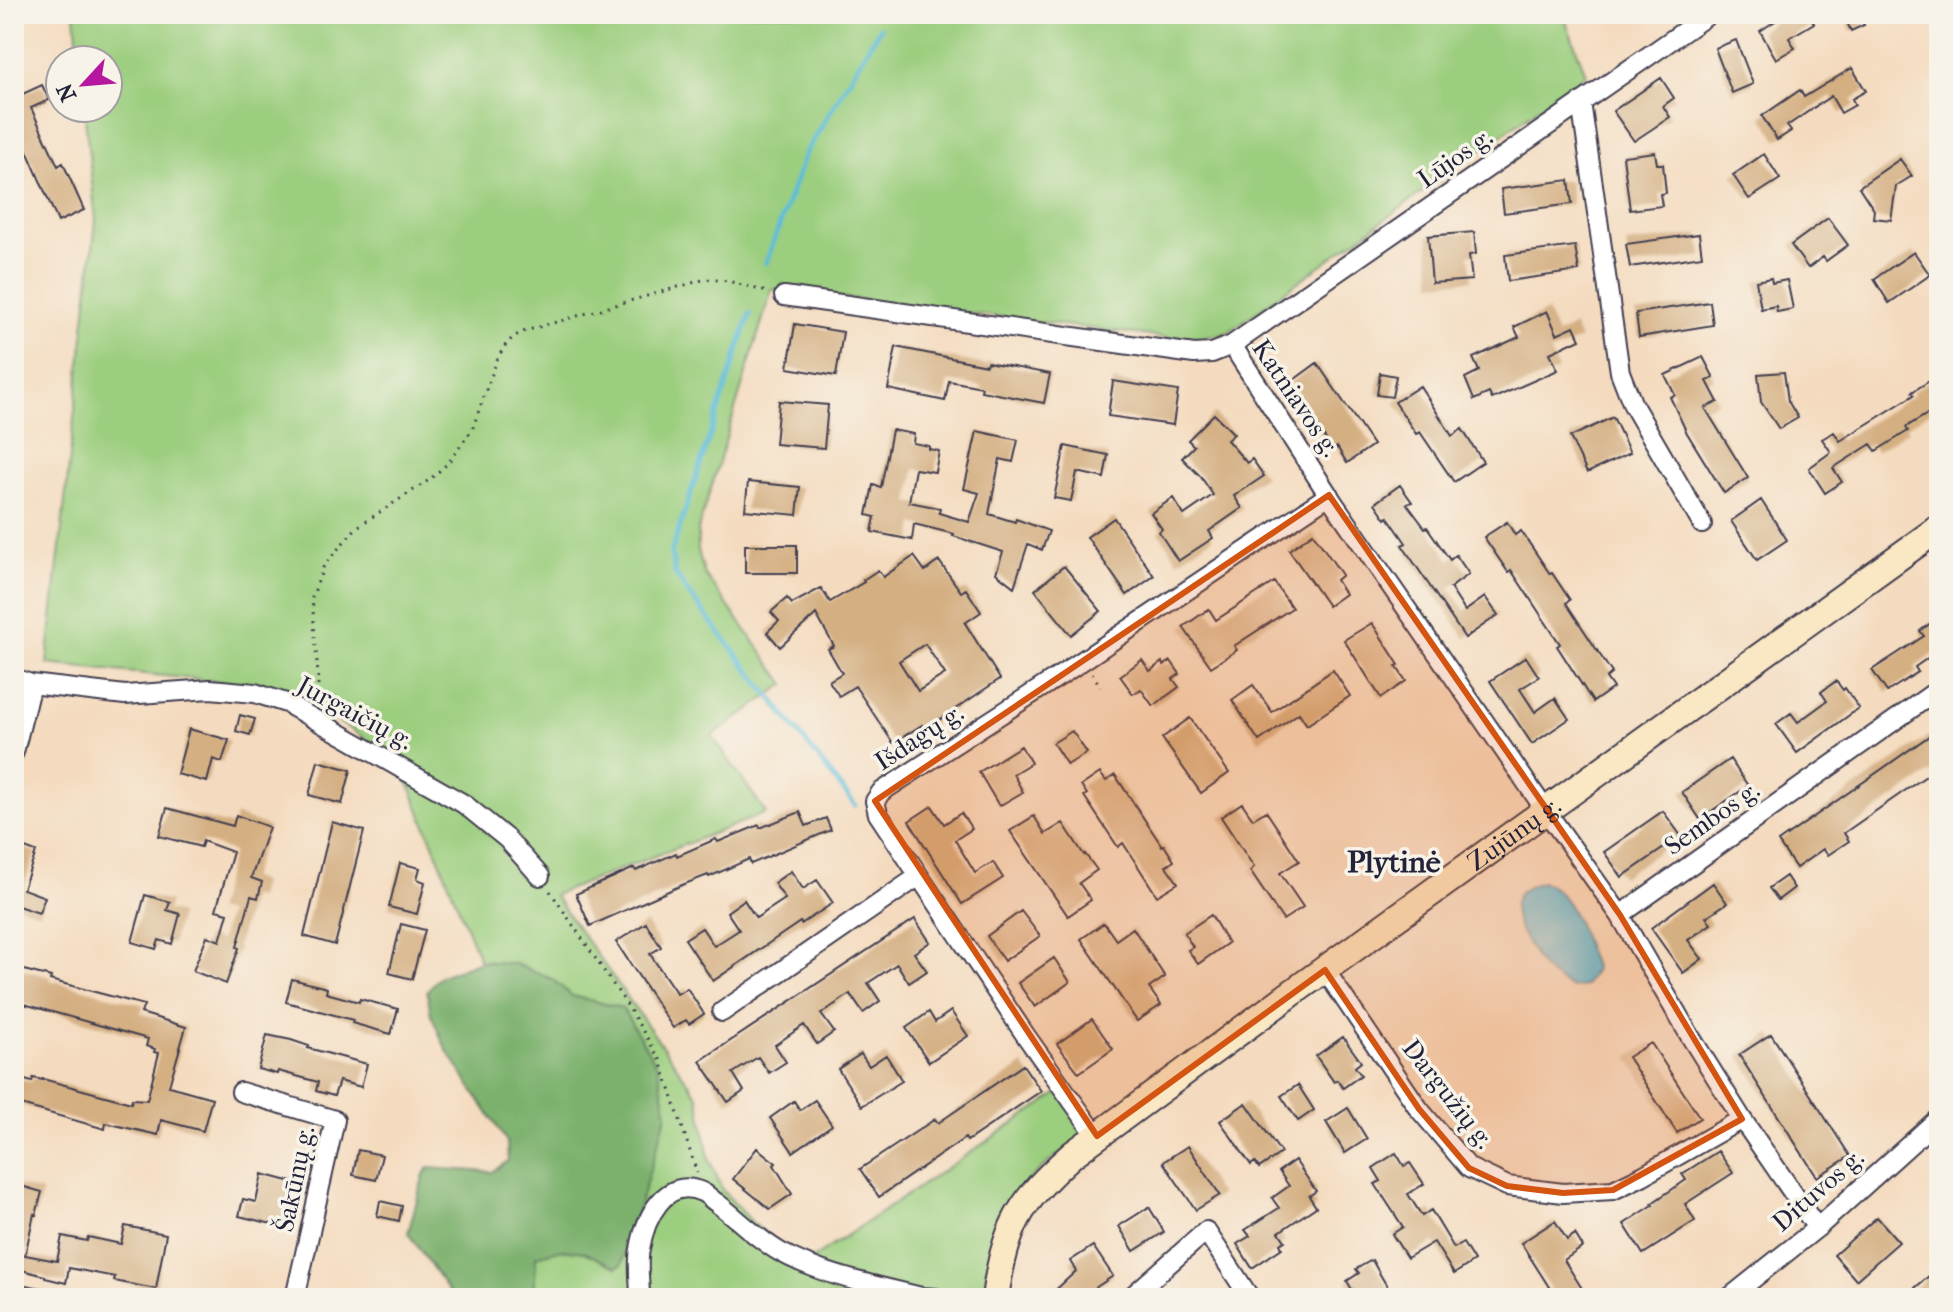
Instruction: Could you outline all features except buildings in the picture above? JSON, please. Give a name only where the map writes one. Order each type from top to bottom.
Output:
[{"type":"main road","name":"Zujūnų g.","points":[[995,1298],[1008,1235],[1025,1203],[1046,1177],[1097,1136],[1325,970],[1939,528]]},
{"type":"street","name":"Lūjos g.","points":[[1232,345],[1709,14]]},
{"type":"street","points":[[1581,102],[1620,372],[1633,405],[1702,524]]},
{"type":"street","name":"Katniavos g.","points":[[784,296],[1194,354],[1212,353],[1232,345],[1329,495],[1546,811]]},
{"type":"street","name":"Išdagų g.","points":[[1097,1136],[919,876],[878,814],[875,801],[881,792],[1329,495]]},
{"type":"street","points":[[14,752],[23,681]]},
{"type":"street","name":"Jurgaičių g.","points":[[23,681],[125,695],[210,689],[255,693],[286,703],[464,804],[507,839],[540,876]]},
{"type":"street","name":"Sembos g.","points":[[1620,915],[1939,689]]},
{"type":"street","points":[[1546,811],[1620,915],[1742,1119],[1817,1228]]},
{"type":"street","points":[[722,1012],[919,876]]},
{"type":"street","name":"Dargužių g.","points":[[1325,970],[1419,1109],[1459,1157],[1469,1168],[1507,1186],[1563,1193],[1613,1190],[1742,1119]]},
{"type":"street","name":"Šakūnų g.","points":[[241,1092],[335,1120],[295,1298]]},
{"type":"street","name":"Dituvos g.","points":[[1729,1298],[1817,1228],[1939,1118]]},
{"type":"street","points":[[640,1298],[640,1250],[646,1226],[657,1203],[670,1192],[684,1188],[702,1192],[758,1238],[812,1267],[921,1297],[936,1298]]},
{"type":"street","points":[[1130,1298],[1206,1231],[1250,1298]]},
{"type":"street","points":[[14,1293],[41,1298]]},
{"type":"path","points":[[318,721],[312,598],[324,565],[357,527],[429,480],[448,463],[472,430],[498,357],[513,337],[706,279],[728,281],[784,296]]},
{"type":"path","points":[[540,876],[661,1061],[702,1192]]},
{"type":"highlighted area","points":[[1329,495],[1620,915],[1742,1119],[1613,1190],[1563,1193],[1507,1186],[1469,1168],[1419,1109],[1325,970],[1097,1136],[875,801]]},
{"type":"green space","points":[[75,14],[1563,14],[1586,74],[1227,333],[1185,340],[772,289],[698,530],[698,550],[704,573],[785,684],[712,736],[766,813],[554,895],[698,1096],[709,1159],[723,1191],[752,1222],[781,1246],[809,1261],[1060,1092],[1089,1131],[1031,1178],[1011,1204],[992,1249],[984,1298],[534,1298],[536,1256],[562,1249],[584,1252],[617,1267],[622,1008],[572,996],[552,979],[515,964],[480,961],[399,759],[299,698],[254,685],[47,664],[96,220],[86,124],[124,124],[124,44],[78,44]]},
{"type":"green space","points":[[480,961],[515,964],[552,979],[572,996],[622,1008],[658,1067],[667,1114],[621,1265],[616,1267],[584,1252],[562,1249],[536,1256],[534,1298],[454,1298],[408,1233],[424,1174],[429,1168],[492,1172],[508,1161],[507,1142],[446,1049],[431,1015],[427,991],[439,977]]},
{"type":"water","points":[[1542,882],[1561,895],[1581,932],[1595,969],[1585,986],[1571,988],[1544,969],[1518,925],[1514,907],[1516,899],[1530,886]]},
{"type":"waterway","points":[[766,263],[805,154],[880,28]]},
{"type":"waterway","points":[[750,314],[671,553],[675,573],[855,805]]},
{"type":"district","name":"Plytinė","points":[[1394,862]]}]
